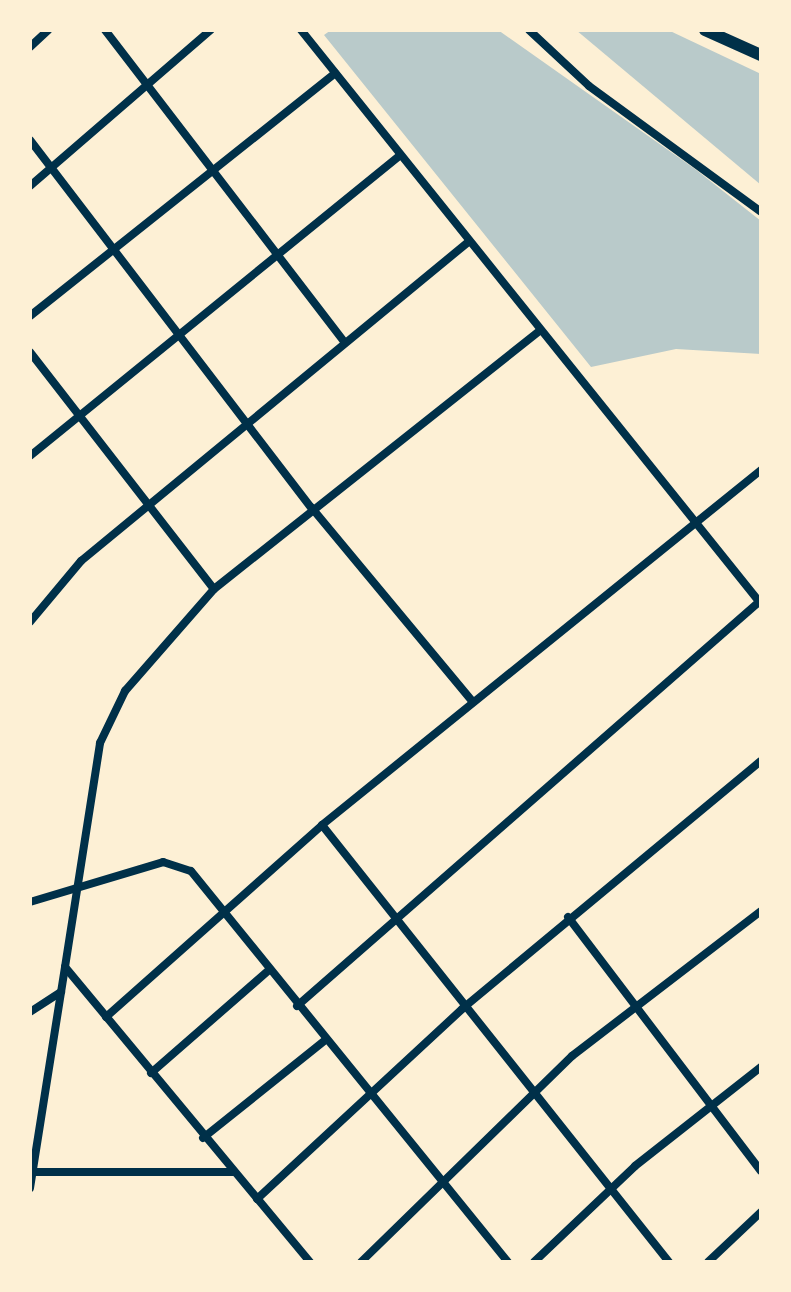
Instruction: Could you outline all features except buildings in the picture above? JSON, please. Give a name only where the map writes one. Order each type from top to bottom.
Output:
[{"type":"street","points":[[30,47],[48,30]]},
{"type":"street","points":[[105,30],[345,343]]},
{"type":"street","points":[[30,186],[211,30]]},
{"type":"street","points":[[297,1006],[760,603],[696,520],[398,157],[301,30]]},
{"type":"street","points":[[529,30],[589,86],[761,212]]},
{"type":"street","points":[[705,30],[761,55]]},
{"type":"street","points":[[30,316],[335,73]]},
{"type":"street","points":[[30,140],[311,507],[472,701]]},
{"type":"street","points":[[30,456],[181,338],[398,157]]},
{"type":"street","points":[[30,622],[62,579],[467,243]]},
{"type":"street","points":[[30,1188],[105,726],[125,691],[214,589],[311,507],[539,331]]},
{"type":"street","points":[[30,352],[214,589]]},
{"type":"street","points":[[106,1017],[322,825],[761,470]]},
{"type":"street","points":[[257,1199],[371,1097],[462,1009],[568,917],[761,761]]},
{"type":"street","points":[[322,825],[530,1095],[669,1262]]},
{"type":"street","points":[[30,902],[173,861],[226,913],[324,1041],[508,1262]]},
{"type":"street","points":[[361,1262],[530,1095],[635,1005],[761,911]]},
{"type":"street","points":[[568,917],[761,1171]]},
{"type":"street","points":[[65,967],[203,1138],[310,1262]]},
{"type":"street","points":[[151,1073],[269,970]]},
{"type":"street","points":[[30,1012],[61,992]]},
{"type":"street","points":[[203,1138],[324,1041]]},
{"type":"street","points":[[534,1262],[607,1190],[761,1067]]},
{"type":"street","points":[[35,1172],[234,1172]]},
{"type":"street","points":[[708,1262],[761,1212]]},
{"type":"shaded area","points":[[331,30],[498,30],[695,169],[761,221],[761,354],[676,349],[591,367],[324,35]]},
{"type":"shaded area","points":[[576,30],[668,30],[761,74],[761,185]]}]
